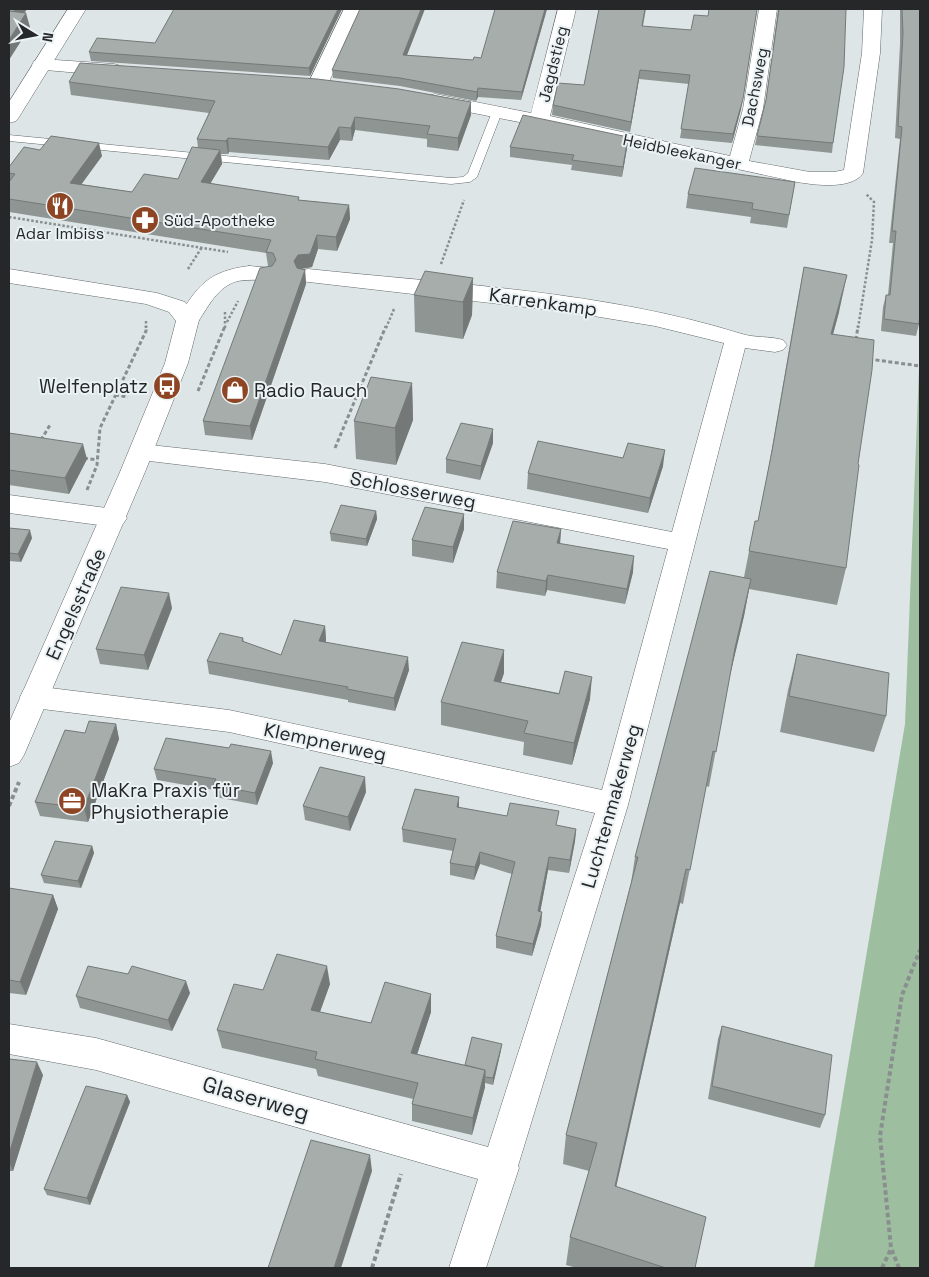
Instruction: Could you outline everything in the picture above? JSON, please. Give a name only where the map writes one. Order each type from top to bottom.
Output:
[{"type":"street","points":[[9,117],[77,9]]},
{"type":"street","points":[[318,85],[352,9]]},
{"type":"street","name":"Jagdstieg","points":[[538,120],[567,9]]},
{"type":"street","name":"Dachsweg","points":[[738,164],[753,109],[768,9]]},
{"type":"street","points":[[847,176],[853,172],[855,165],[871,53],[872,9]]},
{"type":"street","points":[[41,65],[136,72]]},
{"type":"street","name":"Heidbleekanger","points":[[418,97],[538,120],[801,176],[830,179],[847,176]]},
{"type":"street","points":[[141,452],[185,336],[188,320],[210,285],[230,276],[259,273]]},
{"type":"street","points":[[9,276],[149,298],[177,307],[188,320]]},
{"type":"street","name":"Karrenkamp","points":[[308,276],[432,288],[546,302],[655,319],[729,336],[736,340],[775,345]]},
{"type":"street","name":"Luchtenmakerweg","points":[[468,1268],[501,1168],[613,805],[736,340]]},
{"type":"street","name":"Schlosserweg","points":[[141,452],[325,473],[683,543]]},
{"type":"street","name":"Engelsstraße","points":[[9,755],[114,518],[141,452]]},
{"type":"street","points":[[9,504],[114,518]]},
{"type":"street","name":"Klempnerweg","points":[[34,697],[229,721],[613,805]]},
{"type":"street","name":"Glaserweg","points":[[9,1039],[96,1054],[501,1168]]},
{"type":"lane","points":[[9,138],[451,181],[466,180],[473,174],[497,112]]},
{"type":"path","points":[[847,176],[874,202],[872,240],[856,341]]},
{"type":"path","points":[[432,288],[467,193],[466,180]]},
{"type":"path","points":[[9,222],[11,217],[262,257],[259,273],[226,324]]},
{"type":"path","points":[[188,269],[202,247]]},
{"type":"path","points":[[325,473],[369,364],[404,286]]},
{"type":"path","points":[[86,514],[82,499],[93,478],[98,460],[100,428],[146,331],[147,324],[144,316]]},
{"type":"path","points":[[862,358],[920,366]]},
{"type":"path","points":[[115,396],[128,397]]},
{"type":"path","points":[[37,447],[50,425]]},
{"type":"path","points":[[80,457],[98,460]]},
{"type":"path","points":[[899,1268],[891,1248],[880,1136],[902,995],[920,950]]},
{"type":"path","points":[[372,1268],[411,1142]]},
{"type":"path","points":[[882,1268],[891,1248]]},
{"type":"green space","points":[[919,369],[920,1268],[814,1268],[905,724]]},
{"type":"building","points":[[174,9],[338,9],[309,68],[89,52],[97,38],[155,43]]},
{"type":"building","points":[[360,9],[421,9],[403,55],[473,60],[474,57],[481,58],[495,9],[545,9],[522,92],[478,88],[477,92],[400,78],[332,70]]},
{"type":"building","points":[[599,9],[645,9],[642,26],[691,30],[694,15],[708,16],[709,9],[757,9],[743,99],[733,134],[681,129],[690,75],[640,70],[631,122],[553,105],[558,83],[584,85]]},
{"type":"building","points":[[779,9],[846,9],[844,67],[833,143],[757,136],[766,100]]},
{"type":"building","points":[[902,9],[920,9],[919,324],[884,319],[886,295],[890,295],[896,231],[892,231],[902,127],[898,126],[903,33]]},
{"type":"building","points":[[9,11],[26,13],[9,40]]},
{"type":"building","points":[[80,63],[317,79],[399,89],[471,102],[458,138],[427,134],[430,126],[355,117],[351,128],[339,127],[328,147],[228,138],[226,141],[197,139],[215,101],[69,82]]},
{"type":"building","points":[[523,115],[628,137],[623,167],[572,160],[574,155],[510,147]]},
{"type":"building","points":[[51,136],[99,143],[70,183],[132,192],[144,174],[178,179],[192,147],[220,150],[201,182],[299,197],[298,200],[349,205],[336,237],[317,235],[310,254],[298,255],[294,261],[297,268],[305,270],[250,426],[203,421],[260,268],[272,266],[276,260],[273,253],[266,252],[271,240],[9,199],[9,182],[15,174],[9,173],[9,167],[24,147],[40,150]]},
{"type":"building","points":[[695,168],[795,182],[789,215],[752,209],[753,203],[688,194]]},
{"type":"building","points":[[804,267],[847,275],[831,334],[874,340],[872,370],[858,464],[846,568],[749,551],[755,521],[758,521],[772,451]]},
{"type":"building","points":[[425,271],[473,278],[463,302],[414,295]]},
{"type":"building","points":[[371,377],[412,383],[395,428],[354,421]]},
{"type":"building","points":[[461,423],[493,429],[481,466],[446,459]]},
{"type":"building","points":[[9,433],[83,444],[65,478],[9,470]]},
{"type":"building","points":[[538,441],[623,458],[628,443],[665,450],[650,498],[528,473]]},
{"type":"building","points":[[341,505],[376,511],[366,539],[330,533]]},
{"type":"building","points":[[425,507],[464,514],[453,547],[412,540]]},
{"type":"building","points":[[513,521],[561,529],[557,543],[634,556],[627,589],[548,575],[546,581],[497,572]]},
{"type":"building","points":[[9,528],[30,530],[18,554],[9,553]]},
{"type":"building","points":[[710,571],[751,579],[735,648],[716,752],[713,751],[690,870],[686,869],[615,1186],[706,1217],[695,1268],[666,1268],[570,1237],[597,1143],[566,1135],[638,857],[635,857]]},
{"type":"building","points":[[121,587],[169,593],[144,655],[96,649]]},
{"type":"building","points":[[294,620],[325,626],[319,641],[408,657],[394,698],[347,689],[348,687],[207,661],[220,633],[243,638],[242,641],[281,655]]},
{"type":"building","points":[[462,642],[504,650],[494,681],[559,694],[565,671],[592,677],[574,743],[524,733],[528,721],[441,702]]},
{"type":"building","points":[[797,654],[889,673],[886,716],[789,696]]},
{"type":"building","points":[[89,721],[116,724],[84,808],[35,802],[65,730],[85,733]]},
{"type":"building","points":[[166,738],[229,748],[231,744],[271,751],[255,793],[213,785],[216,779],[154,769]]},
{"type":"building","points":[[320,767],[365,777],[348,817],[303,806]]},
{"type":"building","points":[[415,789],[459,797],[457,807],[507,816],[510,803],[559,811],[556,825],[576,829],[570,860],[549,857],[538,911],[542,912],[533,944],[496,936],[515,862],[480,852],[475,867],[450,863],[456,839],[402,829]]},
{"type":"building","points":[[55,841],[92,846],[78,881],[41,875]]},
{"type":"building","points":[[9,888],[53,895],[20,982],[9,980]]},
{"type":"building","points":[[277,954],[327,966],[311,1010],[371,1023],[385,982],[431,994],[411,1053],[485,1070],[473,1118],[412,1104],[418,1083],[315,1059],[317,1052],[217,1030],[234,984],[263,990]]},
{"type":"building","points":[[88,966],[128,974],[132,966],[186,981],[168,1020],[76,996]]},
{"type":"building","points":[[722,1026],[832,1055],[825,1115],[712,1086]]},
{"type":"building","points":[[472,1037],[502,1044],[493,1078],[485,1077],[485,1070],[465,1065]]},
{"type":"building","points":[[9,1059],[37,1062],[9,1154]]},
{"type":"building","points":[[86,1086],[127,1095],[87,1198],[44,1189]]},
{"type":"building","points":[[311,1140],[370,1155],[334,1268],[268,1268]]},
{"type":"place","name":"Adar Imbiss","points":[[60,206]]},
{"type":"place","name":"Süd-Apotheke","points":[[145,220]]},
{"type":"place","name":"Welfenplatz","points":[[167,386]]},
{"type":"place","name":"Radio Rauch","points":[[235,390]]},
{"type":"place","name":"MaKra Praxis für Physiotherapie","points":[[72,801]]}]
